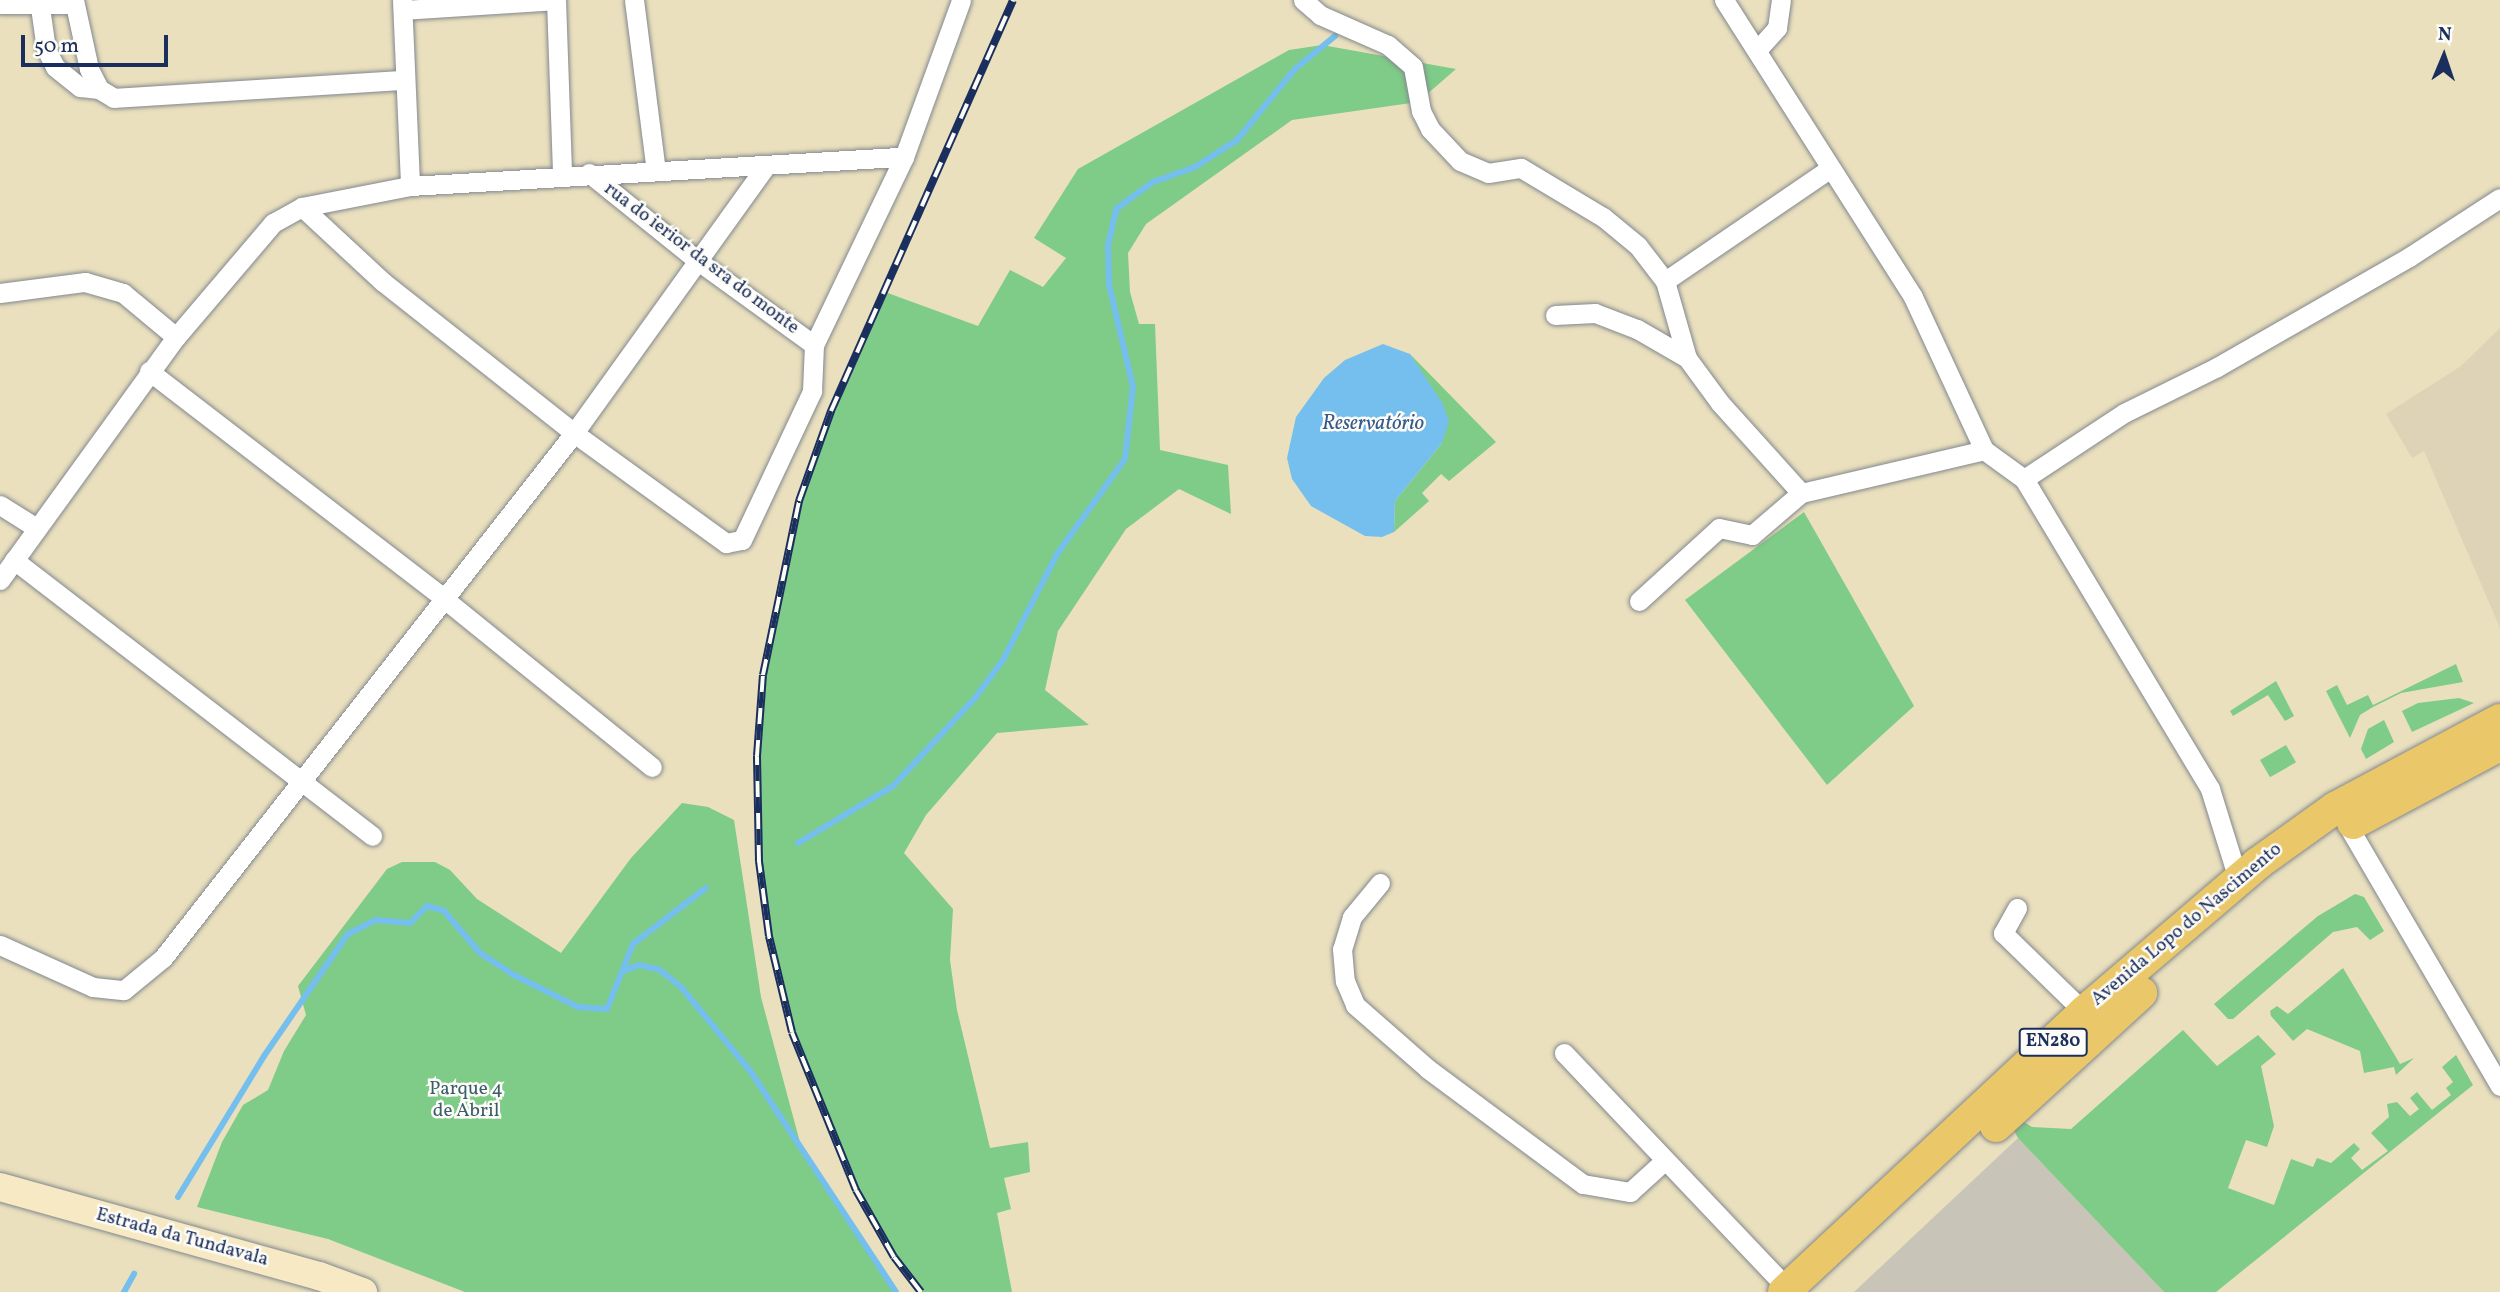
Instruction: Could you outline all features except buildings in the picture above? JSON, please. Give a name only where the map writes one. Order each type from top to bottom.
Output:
[{"type":"main road","name":"Avenida Lopo do Nascimento","points":[[1794,1291],[2084,1012],[2238,879],[2336,808],[2500,720]]},
{"type":"main road","name":"Avenida Lopo do Nascimento","points":[[1794,1291],[2245,900],[2348,825],[2500,745]]},
{"type":"main road","name":"Estrada da Tundavala","points":[[0,1187],[319,1276],[363,1292]]},
{"type":"street","points":[[410,186],[403,80],[403,5],[556,0],[562,174]]},
{"type":"street","points":[[634,0],[656,172]]},
{"type":"street","points":[[302,207],[383,282],[574,433],[726,543],[742,540],[812,391],[814,345],[904,157],[961,0]]},
{"type":"street","points":[[1303,0],[1320,15],[1388,45],[1413,66],[1421,111],[1430,129],[1460,161],[1488,173],[1521,168],[1621,230],[1665,281],[1687,358],[1720,403],[1801,493]]},
{"type":"street","points":[[1724,0],[1759,48],[1829,169],[1913,297],[1984,450],[2024,479],[2210,789],[2238,879]]},
{"type":"street","points":[[1759,48],[1777,28],[1781,0]]},
{"type":"street","points":[[0,5],[40,8],[74,2],[89,69],[99,89]]},
{"type":"street","points":[[40,8],[46,48],[55,68],[80,87],[99,89],[114,98],[136,99],[403,80]]},
{"type":"street","points":[[0,580],[35,527],[176,337],[273,223],[302,207],[410,186],[562,174],[765,167],[904,157]]},
{"type":"street","points":[[0,945],[93,987],[124,990],[163,958],[302,786],[442,597],[574,433],[765,167]]},
{"type":"street","points":[[1665,281],[1829,169]]},
{"type":"street","name":"rua do ierior da sra do monte","points":[[589,173],[698,261],[814,345]]},
{"type":"street","points":[[2024,479],[2124,413],[2217,367],[2409,257],[2500,198]]},
{"type":"street","points":[[0,293],[85,282],[123,293],[176,337]]},
{"type":"street","points":[[1555,315],[1595,313],[1637,329],[1687,358]]},
{"type":"street","points":[[149,371],[442,597],[652,767]]},
{"type":"street","points":[[1639,601],[1719,528],[1752,535],[1801,493],[1984,450]]},
{"type":"street","points":[[0,505],[35,527]]},
{"type":"street","points":[[14,560],[302,786],[372,836]]},
{"type":"street","points":[[2348,825],[2500,1086]]},
{"type":"street","points":[[1380,883],[1352,917],[1342,948],[1345,981],[1355,1004],[1428,1069],[1583,1184],[1630,1192],[1662,1162]]},
{"type":"street","points":[[2017,908],[2003,933],[2084,1012]]},
{"type":"street","points":[[1564,1053],[1662,1162],[1794,1291]]},
{"type":"shaded area","points":[[2500,328],[2500,628],[2424,451],[2412,458],[2386,414],[2461,366]]},
{"type":"shaded area","points":[[2018,1138],[2164,1292],[1854,1292]]},
{"type":"green space","points":[[1322,45],[1456,69],[1418,102],[1292,120],[1146,224],[1128,253],[1130,292],[1139,324],[1155,324],[1160,450],[1228,465],[1231,514],[1179,489],[1126,529],[1058,631],[1045,690],[1089,725],[997,733],[926,815],[904,853],[953,909],[950,960],[957,1010],[990,1148],[1028,1142],[1030,1172],[1004,1178],[1011,1209],[997,1213],[1012,1292],[921,1292],[894,1257],[856,1190],[792,1032],[769,936],[759,861],[757,756],[763,675],[799,501],[831,411],[885,292],[978,326],[1010,270],[1043,287],[1066,258],[1034,238],[1078,169],[1289,50]]},
{"type":"green space","points":[[1410,354],[1496,442],[1449,481],[1441,474],[1422,493],[1429,501],[1394,532],[1395,501],[1442,443],[1419,368]]},
{"type":"green space","points":[[1804,512],[1914,706],[1827,785],[1685,600]]},
{"type":"green space","points":[[2456,664],[2463,682],[2401,693],[2360,715],[2350,738],[2326,691],[2337,685],[2347,705],[2368,695],[2373,705]]},
{"type":"green space","points":[[2276,681],[2294,716],[2285,721],[2268,695],[2233,716],[2230,711]]},
{"type":"green space","points":[[2459,698],[2474,703],[2412,732],[2402,711],[2418,703]]},
{"type":"green space","points":[[2384,720],[2394,742],[2366,759],[2361,749],[2368,729]]},
{"type":"green space","points":[[2286,745],[2296,762],[2270,777],[2260,760]]},
{"type":"green space","name":"Parque 4 de Abril","points":[[682,803],[708,807],[734,820],[761,997],[802,1150],[896,1292],[465,1292],[328,1239],[197,1207],[222,1142],[243,1105],[268,1090],[284,1051],[306,1015],[298,986],[387,869],[402,862],[435,862],[450,870],[477,899],[561,953],[631,858]]},
{"type":"green space","points":[[2355,894],[2364,897],[2384,931],[2370,940],[2357,927],[2333,932],[2233,1019],[2228,1019],[2214,1004],[2318,916]]},
{"type":"green space","points":[[2343,968],[2400,1064],[2414,1058],[2396,1075],[2394,1067],[2364,1073],[2360,1051],[2307,1029],[2293,1041],[2271,1016],[2270,1011],[2277,1006],[2288,1014]]},
{"type":"green space","points":[[2183,1030],[2217,1066],[2258,1035],[2276,1054],[2261,1066],[2274,1126],[2267,1147],[2246,1140],[2228,1188],[2274,1205],[2291,1159],[2313,1167],[2317,1158],[2331,1163],[2354,1143],[2360,1149],[2351,1158],[2362,1170],[2388,1151],[2371,1133],[2389,1117],[2387,1104],[2397,1102],[2410,1116],[2419,1109],[2410,1098],[2417,1092],[2432,1110],[2451,1095],[2446,1088],[2453,1082],[2442,1067],[2456,1055],[2473,1085],[2216,1292],[2164,1292],[2018,1138],[2011,1125],[2018,1118],[2032,1127],[2071,1129]]},
{"type":"water","name":"Reservatório","points":[[1383,344],[1410,354],[1443,404],[1449,421],[1442,443],[1395,501],[1394,532],[1382,537],[1365,536],[1311,506],[1292,479],[1287,458],[1296,417],[1324,378],[1345,360]]},
{"type":"waterway","points":[[798,843],[893,786],[975,698],[1003,660],[1057,554],[1125,459],[1133,387],[1109,285],[1108,245],[1116,209],[1153,182],[1195,167],[1237,140],[1295,69],[1335,36]]},
{"type":"waterway","points":[[178,1197],[264,1056],[348,934],[376,920],[410,923],[427,906],[444,911],[480,953],[512,974],[578,1007],[607,1009],[633,944],[706,888]]},
{"type":"waterway","points":[[624,971],[639,965],[660,970],[681,987],[751,1072],[896,1292]]},
{"type":"waterway","points":[[124,1292],[134,1274]]},
{"type":"railway","points":[[921,1292],[894,1257],[856,1190],[792,1032],[769,936],[759,861],[757,756],[763,675],[799,501],[831,411],[1013,0]]}]
